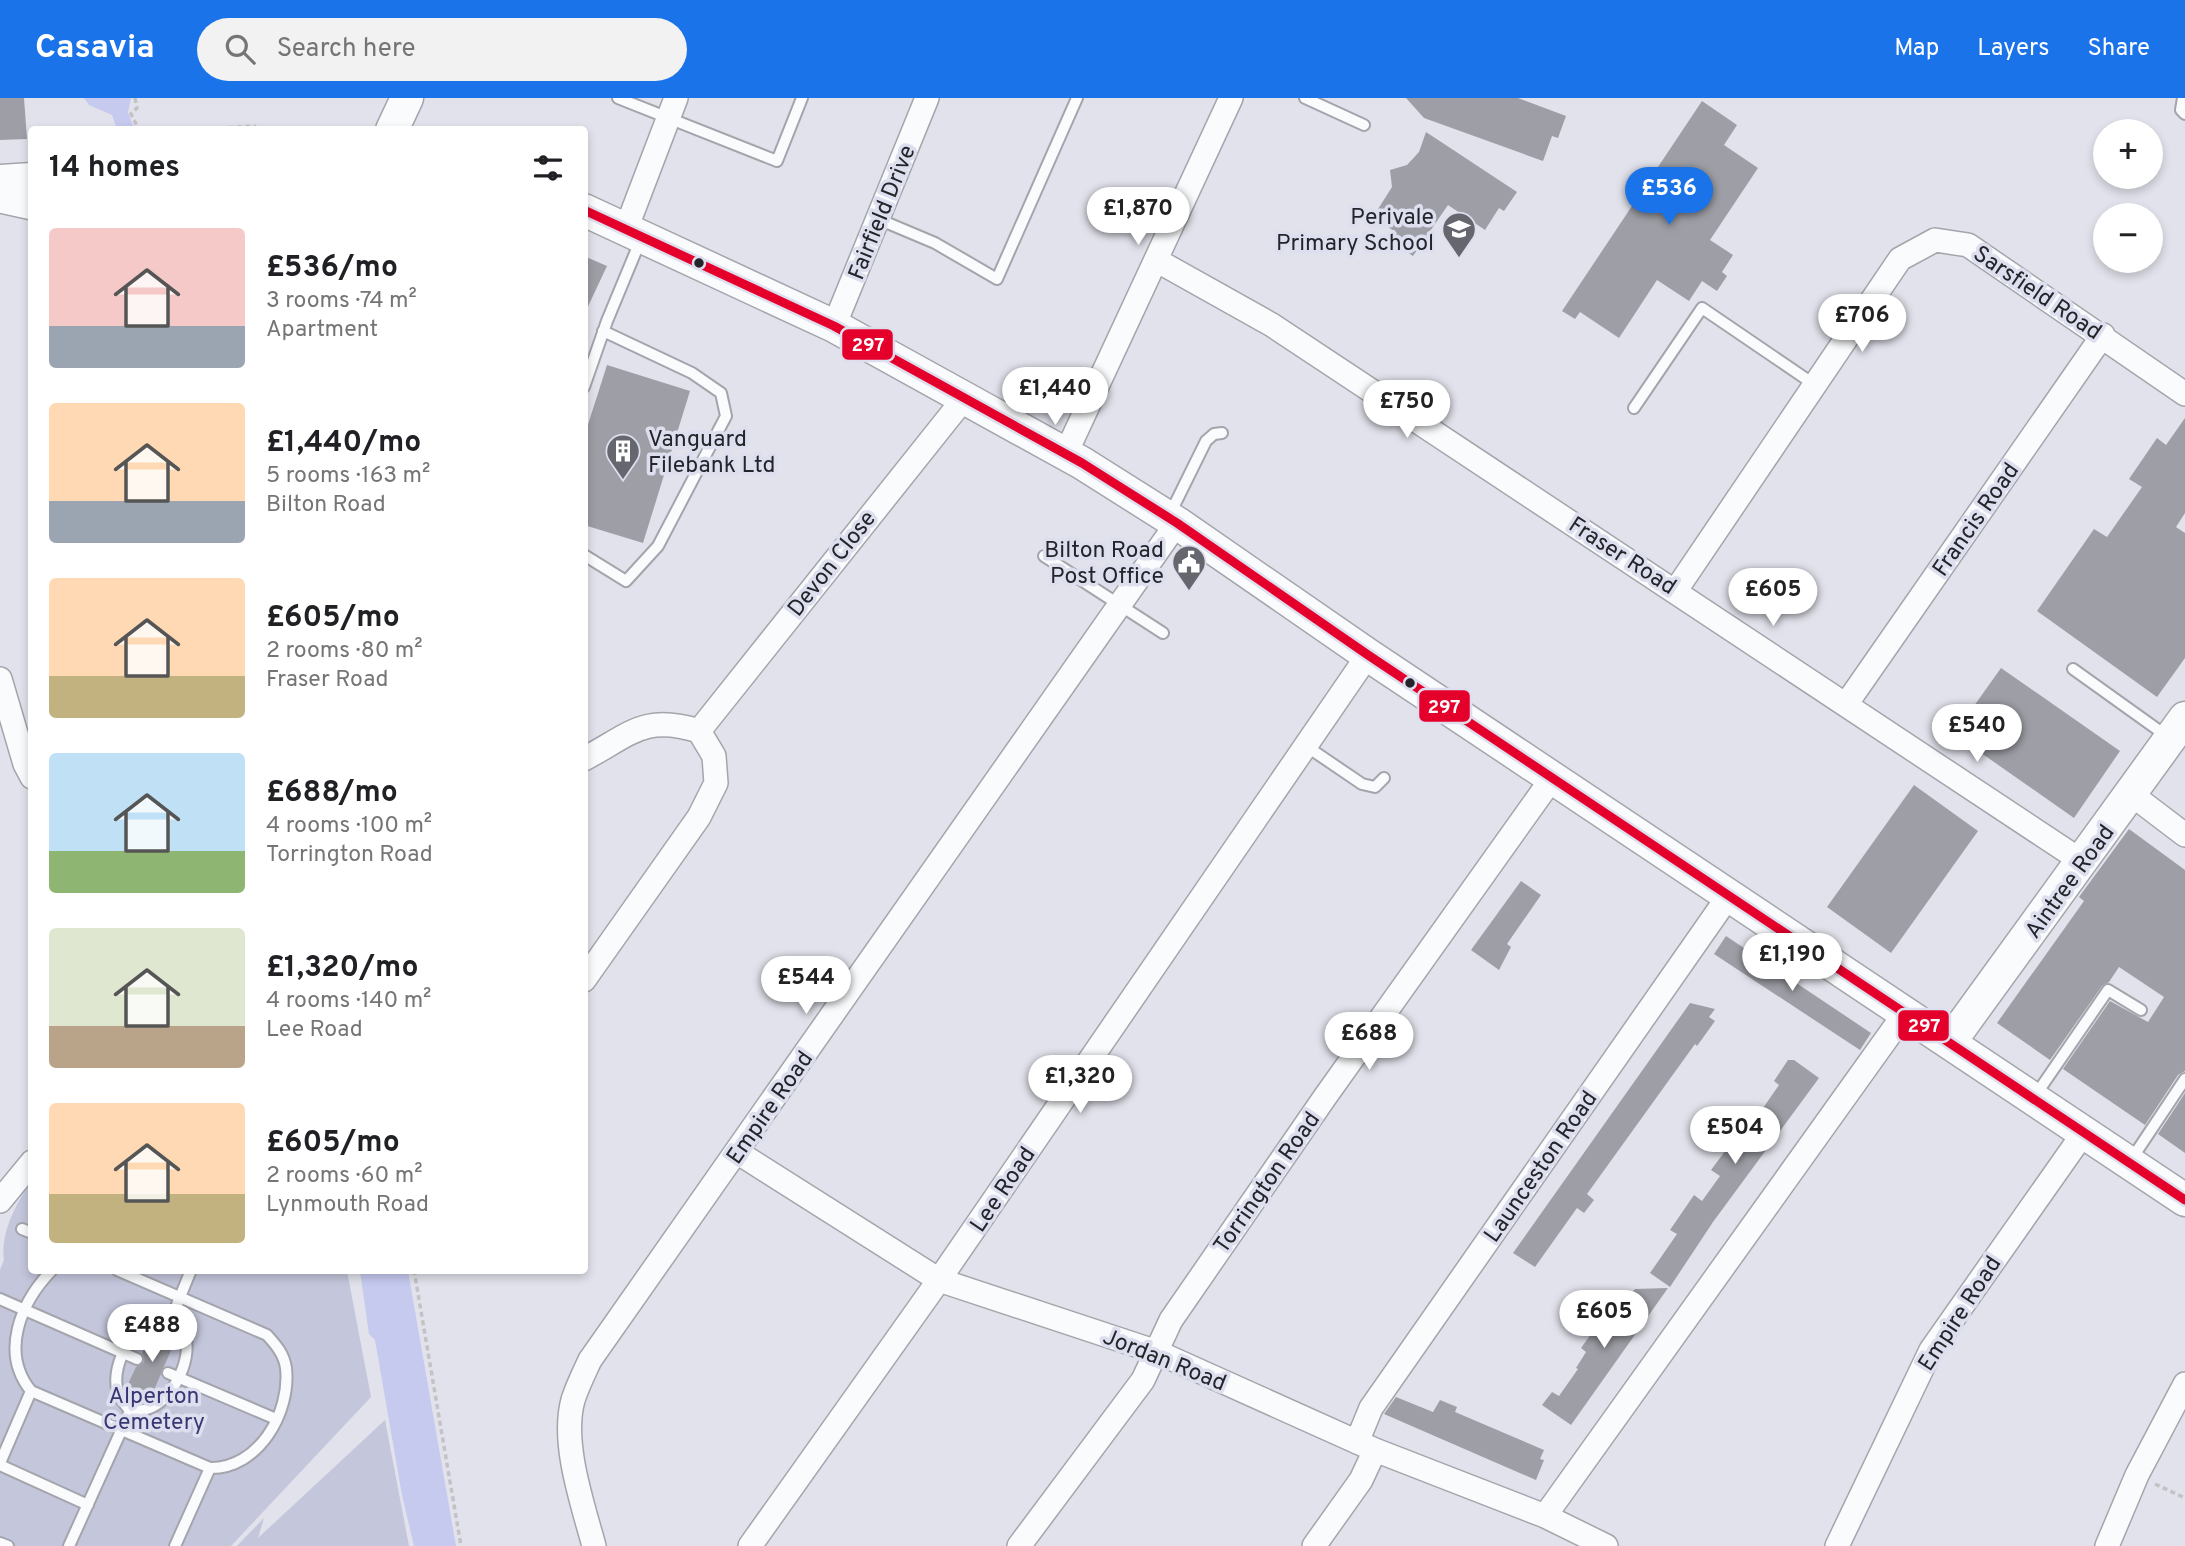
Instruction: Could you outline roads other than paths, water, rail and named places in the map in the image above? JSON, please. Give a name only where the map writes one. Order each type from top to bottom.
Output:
[{"type":"street","points":[[394,126],[407,98]]},
{"type":"street","name":"Fairfield Drive","points":[[834,326],[927,98]]},
{"type":"street","points":[[1066,453],[1231,98]]},
{"type":"street","points":[[634,233],[672,108]]},
{"type":"street","points":[[0,181],[28,179]]},
{"type":"street","points":[[0,201],[28,207]]},
{"type":"street","points":[[588,212],[834,326],[1066,453],[1173,520],[1368,655],[2185,1200]]},
{"type":"street","name":"Sarsfield Road","points":[[1676,590],[1900,258],[1935,240],[1968,245],[2103,335],[2185,394]]},
{"type":"street","name":"Fraser Road","points":[[1156,260],[1272,325],[1847,703],[2083,862]]},
{"type":"street","name":"Francis Road","points":[[1847,703],[2103,335]]},
{"type":"street","name":"Devon Close","points":[[699,731],[966,396]]},
{"type":"street","name":"Empire Road","points":[[594,1546],[578,1489],[571,1442],[573,1403],[590,1360],[1119,606],[1173,520]]},
{"type":"street","name":"Lee Road","points":[[750,1546],[939,1280],[1368,655]]},
{"type":"street","points":[[0,679],[28,770]]},
{"type":"street","points":[[588,757],[647,724],[674,723],[699,731],[714,756],[716,783],[699,817],[588,974]]},
{"type":"street","name":"Aintree Road","points":[[1950,1042],[2178,729]]},
{"type":"street","name":"Torrington Road","points":[[1019,1546],[1143,1380],[1171,1320],[1201,1275],[1553,777]]},
{"type":"street","points":[[2131,794],[2185,835]]},
{"type":"street","name":"Launceston Road","points":[[1314,1546],[1360,1480],[1371,1408],[1730,894]]},
{"type":"street","points":[[1545,1516],[1905,1013]]},
{"type":"street","name":"Empire Road","points":[[1837,1546],[1931,1350],[2085,1131]]},
{"type":"street","name":"Jordan Road","points":[[737,1152],[939,1280],[1157,1352],[1366,1446],[1545,1516],[1606,1546]]},
{"type":"street","points":[[0,1201],[28,1167]]},
{"type":"street","points":[[2107,1546],[2137,1475],[2185,1384]]},
{"type":"lane","points":[[618,98],[672,108],[777,161],[802,98]]},
{"type":"lane","points":[[878,219],[934,243],[997,279],[1077,98]]},
{"type":"lane","points":[[1305,98],[1364,125]]},
{"type":"lane","points":[[2183,98],[2181,110],[2185,114]]},
{"type":"lane","points":[[588,375],[634,233]]},
{"type":"lane","points":[[1634,408],[1702,308],[1815,385]]},
{"type":"lane","points":[[588,558],[626,582],[658,546],[726,416],[721,393],[692,373],[603,331]]},
{"type":"lane","points":[[1173,520],[1206,442],[1214,434],[1222,433]]},
{"type":"lane","points":[[1044,556],[1163,633]]},
{"type":"lane","points":[[2073,669],[2178,729]]},
{"type":"lane","points":[[1306,746],[1362,784],[1375,787],[1384,778]]},
{"type":"lane","points":[[2033,1098],[2108,990],[2141,1010]]},
{"type":"lane","points":[[2129,1163],[2185,1079]]},
{"type":"lane","points":[[48,1274],[24,1309],[14,1335],[13,1355],[19,1378],[31,1391],[210,1468],[226,1469],[240,1462],[261,1447],[276,1419],[286,1391],[286,1366],[281,1350],[267,1335],[126,1274]]},
{"type":"lane","points":[[173,1317],[189,1274]]},
{"type":"lane","points":[[0,1299],[138,1359]]},
{"type":"lane","points":[[130,1412],[119,1396],[117,1378],[123,1352],[135,1333],[152,1319],[173,1317]]},
{"type":"lane","points":[[130,1412],[149,1409],[164,1399],[179,1378],[186,1355],[184,1331],[173,1317]]},
{"type":"lane","points":[[168,1373],[276,1419]]},
{"type":"lane","points":[[31,1391],[0,1464],[88,1505]]},
{"type":"lane","points":[[69,1546],[130,1412]]},
{"type":"lane","points":[[175,1546],[210,1468]]},
{"type":"lane","points":[[0,1543],[8,1546]]},
{"type":"water","points":[[84,98],[131,98],[128,112],[133,126],[116,126],[112,115],[89,105]]},
{"type":"water","points":[[360,1274],[409,1274],[456,1546],[414,1546],[402,1495],[375,1340],[369,1334]]},
{"type":"place","name":"Perivale Primary School","points":[[1459,259]]},
{"type":"place","name":"Vanguard Filebank Ltd","points":[[623,481]]},
{"type":"place","name":"Bilton Road Post Office","points":[[1189,592]]},
{"type":"park label","name":"Alperton Cemetery","points":[[154,1408]]}]
